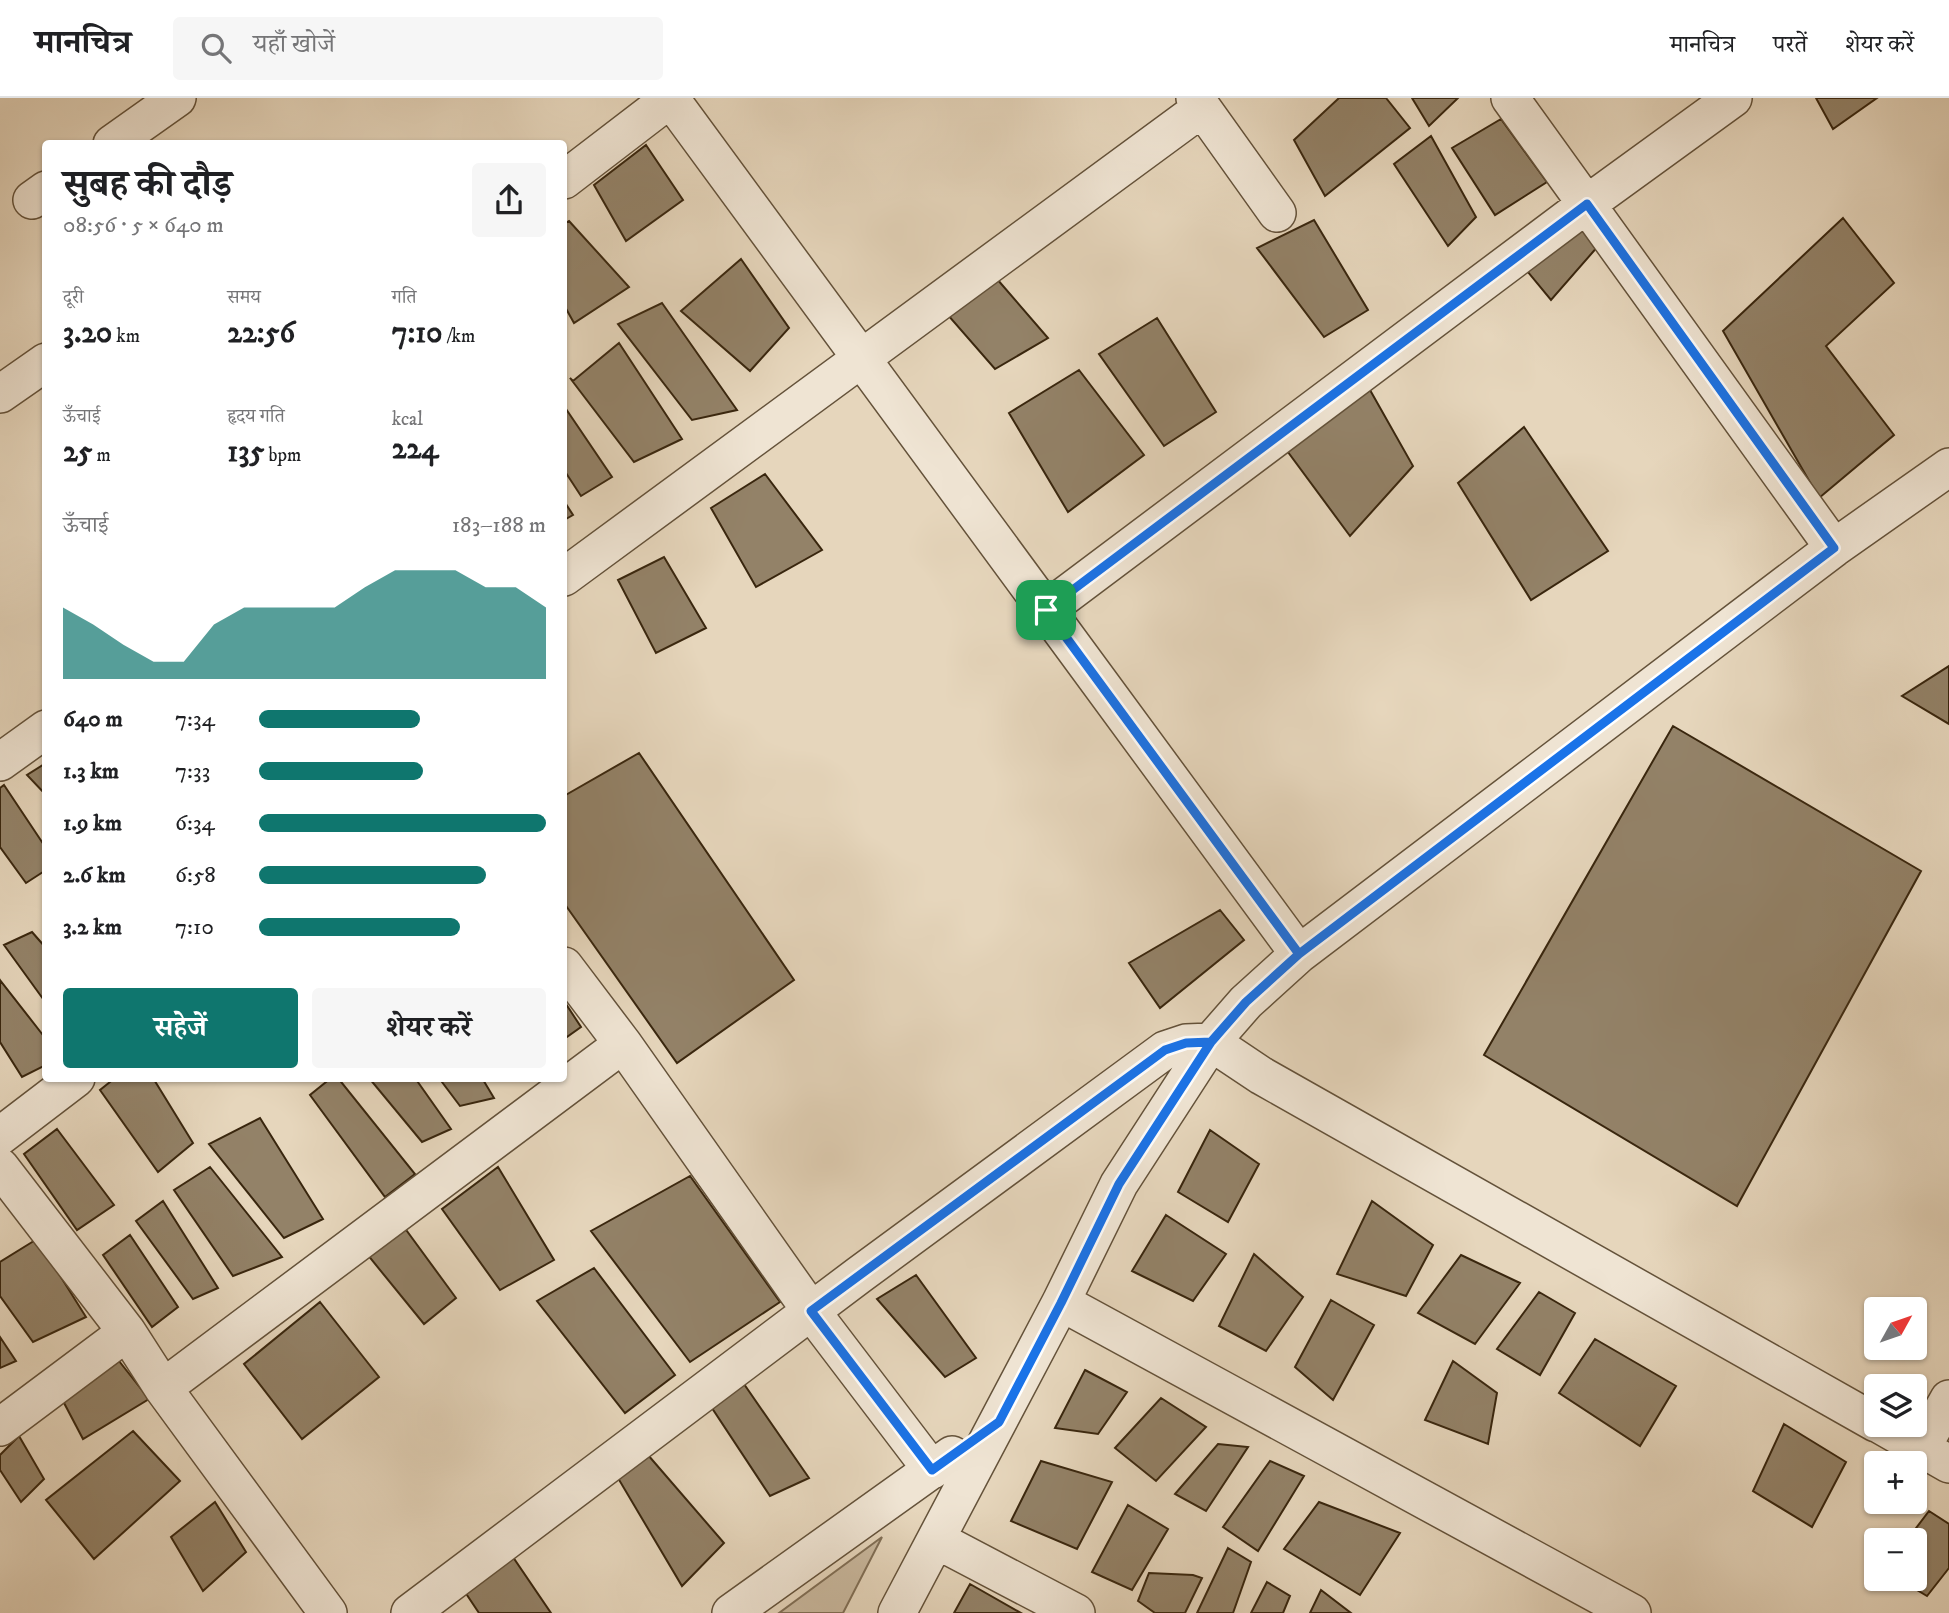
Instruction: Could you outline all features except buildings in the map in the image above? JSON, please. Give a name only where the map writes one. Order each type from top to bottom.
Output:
[{"type":"street","points":[[118,140],[177,98]]},
{"type":"street","points":[[567,178],[670,98],[1299,954]]},
{"type":"street","points":[[1510,98],[1834,548]]},
{"type":"street","points":[[1046,610],[1732,98]]},
{"type":"street","points":[[567,575],[862,358],[1199,103],[1278,213]]},
{"type":"street","points":[[0,394],[42,365]]},
{"type":"street","points":[[897,1613],[1061,1303],[1119,1184],[1211,1042],[1246,1002],[1299,954],[1834,548],[1949,467]]},
{"type":"street","points":[[0,762],[42,732]]},
{"type":"street","points":[[567,970],[811,1311],[932,1470]]},
{"type":"street","points":[[410,1613],[811,1311],[1165,1050],[1186,1043],[1211,1042],[1262,1076],[1864,1417]]},
{"type":"street","points":[[163,1388],[622,1044]]},
{"type":"street","points":[[0,1136],[71,1082]]},
{"type":"street","points":[[0,1167],[127,1332],[163,1388],[328,1613]]},
{"type":"street","points":[[1061,1303],[1632,1613]]},
{"type":"street","points":[[0,1427],[127,1332]]},
{"type":"street","points":[[1901,1437],[1935,1456],[1949,1399]]},
{"type":"street","points":[[731,1613],[999,1422]]},
{"type":"street","points":[[937,1540],[1076,1613]]},
{"type":"shaded area","points":[[882,1537],[843,1613],[779,1613]]},
{"type":"route","points":[[1046,610],[1299,954],[1246,1002],[1211,1042],[1186,1043],[1165,1050],[811,1311],[932,1470],[999,1422],[1119,1184],[1211,1042],[1246,1002],[1299,954],[1834,548],[1587,204],[1046,610]]}]
